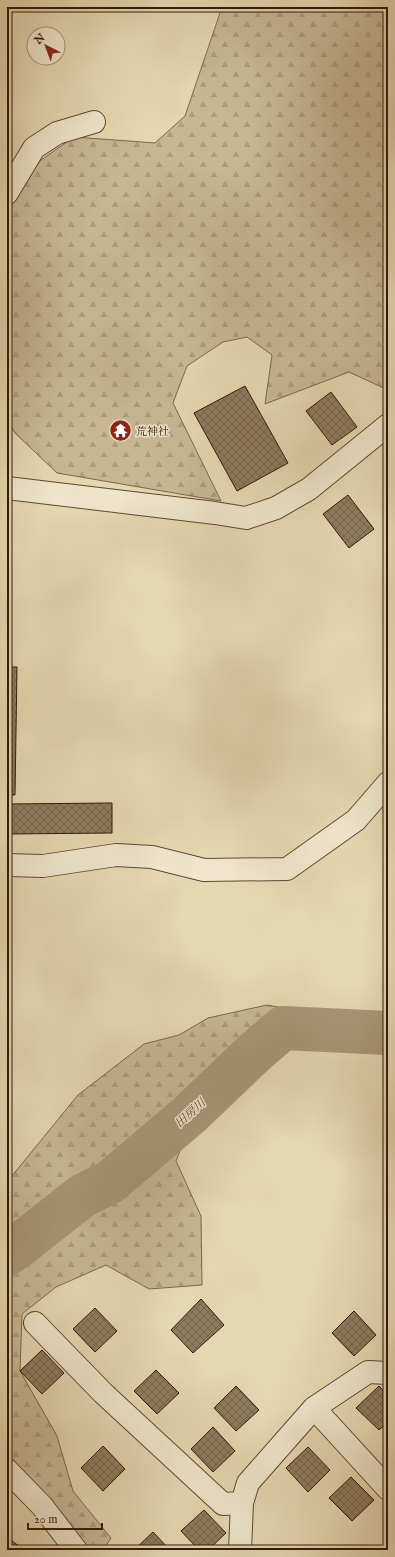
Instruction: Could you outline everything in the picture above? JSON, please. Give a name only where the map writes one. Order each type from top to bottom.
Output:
[{"type":"street","points":[[7,193],[34,148],[58,133],[94,122]]},
{"type":"street","points":[[7,488],[246,518],[276,508],[309,489],[388,425]]},
{"type":"street","points":[[7,865],[43,866],[116,855],[152,857],[204,870],[287,869],[356,820],[388,783]]},
{"type":"street","points":[[34,1323],[103,1393],[223,1504],[242,1503]]},
{"type":"street","points":[[240,1550],[242,1503],[248,1483],[314,1408],[368,1372],[388,1373]]},
{"type":"street","points":[[314,1408],[388,1489]]},
{"type":"street","points":[[7,1470],[42,1506],[76,1550]]},
{"type":"green space","points":[[222,7],[388,7],[388,390],[349,372],[265,404],[272,355],[247,337],[223,342],[187,366],[173,403],[221,501],[57,473],[15,433],[7,419],[7,213],[34,165],[74,137],[155,143],[185,116]]},
{"type":"green space","points":[[267,1005],[306,1012],[306,1030],[198,1106],[176,1161],[201,1216],[202,1285],[149,1289],[106,1265],[56,1287],[22,1314],[20,1371],[57,1436],[73,1491],[111,1538],[103,1550],[75,1550],[7,1467],[7,1182],[78,1095],[144,1044],[179,1035],[208,1018]]},
{"type":"building","points":[[245,386],[288,463],[237,491],[194,413]]},
{"type":"building","points":[[331,392],[357,427],[332,445],[306,411]]},
{"type":"building","points":[[348,495],[374,529],[349,548],[323,514]]},
{"type":"building","points":[[7,667],[17,667],[15,795],[7,795]]},
{"type":"building","points":[[112,803],[112,833],[7,834],[7,804]]},
{"type":"building","points":[[201,1299],[224,1325],[193,1353],[171,1330]]},
{"type":"building","points":[[95,1308],[117,1331],[95,1352],[73,1329]]},
{"type":"building","points":[[354,1311],[376,1335],[354,1356],[332,1333]]},
{"type":"building","points":[[42,1350],[64,1373],[42,1394],[20,1371]]},
{"type":"building","points":[[156,1370],[179,1393],[157,1414],[134,1391]]},
{"type":"building","points":[[236,1386],[259,1410],[236,1431],[214,1408]]},
{"type":"building","points":[[379,1386],[388,1396],[388,1422],[379,1430],[356,1408]]},
{"type":"building","points":[[213,1427],[235,1451],[213,1472],[191,1449]]},
{"type":"building","points":[[103,1446],[125,1469],[103,1491],[81,1468]]},
{"type":"building","points":[[308,1447],[330,1470],[308,1492],[286,1468]]},
{"type":"building","points":[[351,1477],[374,1500],[352,1521],[329,1498]]},
{"type":"building","points":[[204,1510],[226,1533],[208,1550],[199,1550],[181,1531]]},
{"type":"building","points":[[153,1532],[170,1550],[134,1550]]},
{"type":"building","points":[[7,1537],[24,1550],[7,1550]]},
{"type":"waterway","name":"田房川","points":[[7,1254],[82,1196],[110,1182],[189,1115],[255,1052],[283,1028],[388,1033]]},
{"type":"place","name":"荒神社","points":[[120,431]]}]
